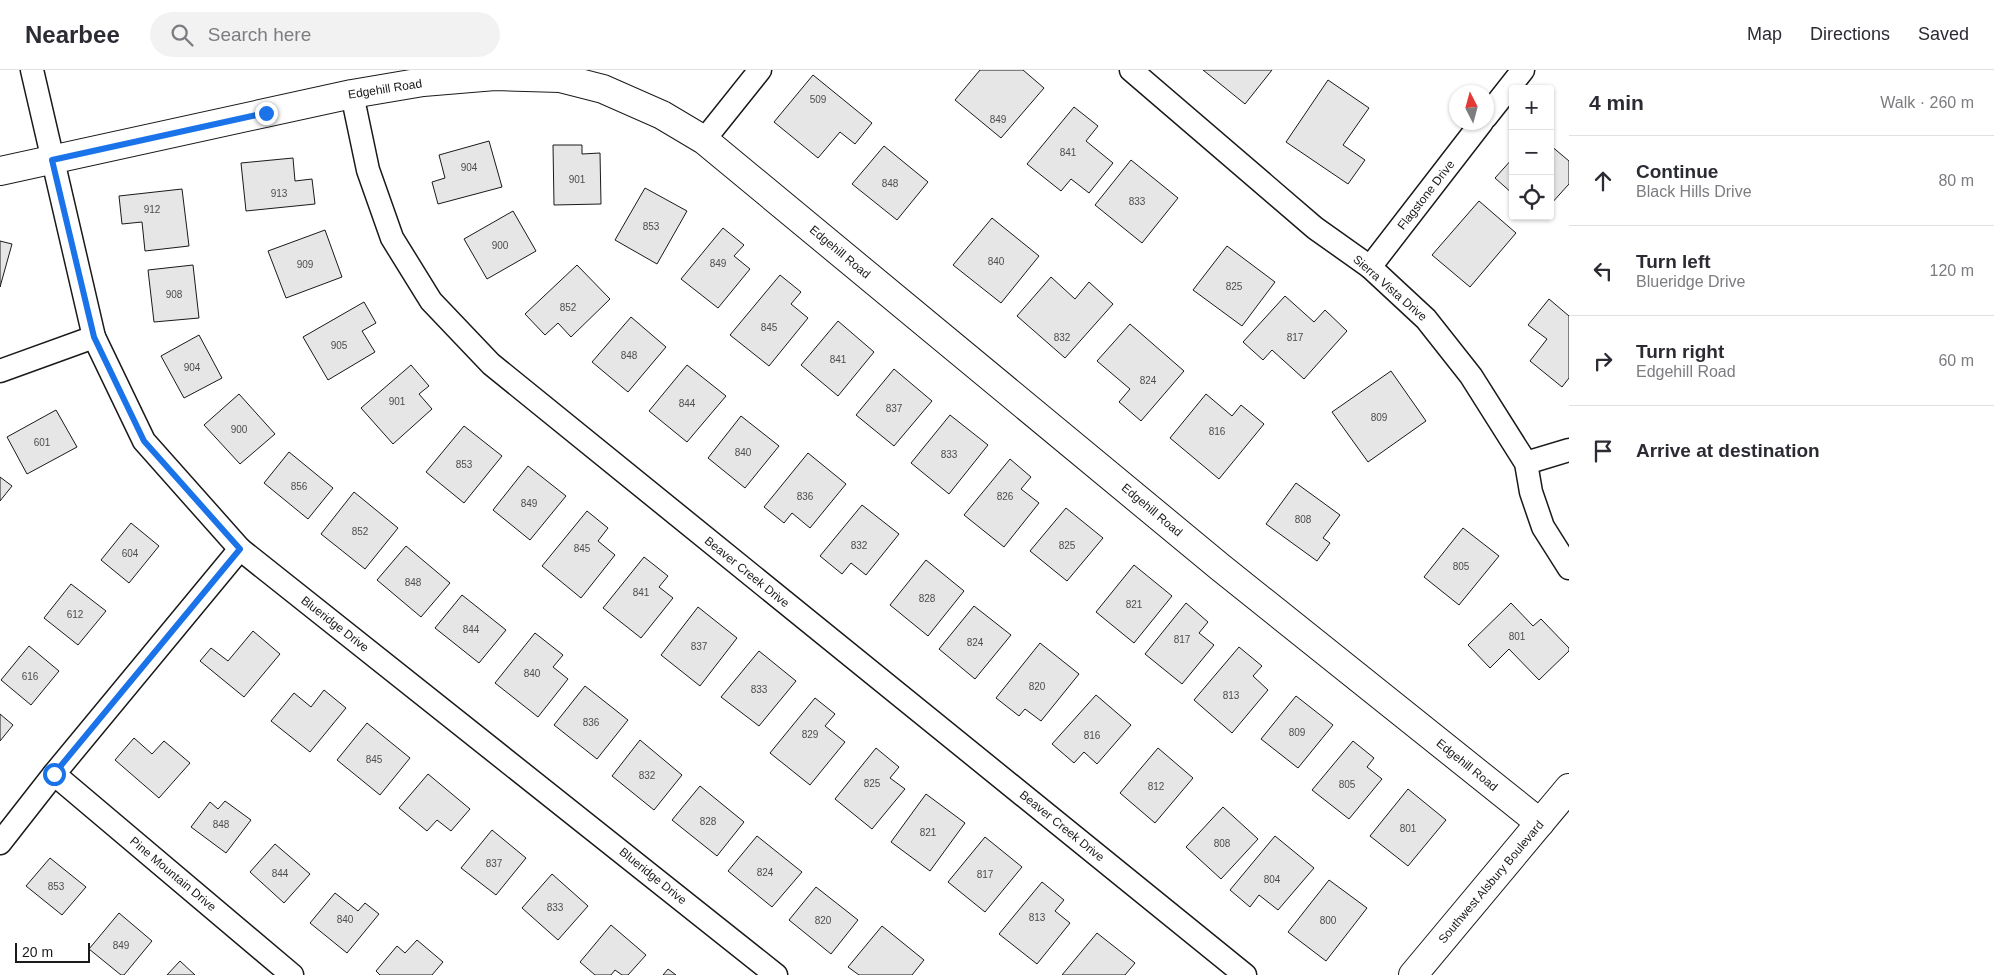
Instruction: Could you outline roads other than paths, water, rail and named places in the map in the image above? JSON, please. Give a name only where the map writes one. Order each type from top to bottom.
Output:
[{"type":"street","name":"Blueridge Drive","points":[[32,70],[94,337],[144,441],[240,549],[776,975]]},
{"type":"street","points":[[704,140],[760,70]]},
{"type":"street","points":[[1494,107],[1523,70]]},
{"type":"street","name":"Sierra Vista Drive","points":[[1136,71],[1315,228],[1370,267],[1426,319],[1471,376],[1526,463],[1531,492],[1543,527],[1569,568]]},
{"type":"street","name":"Edgehill Road","points":[[0,171],[352,94],[424,82],[495,76],[560,78],[603,89],[662,115],[704,140],[1220,567],[1540,823]]},
{"type":"street","name":"Beaver Creek Drive","points":[[352,94],[368,170],[392,238],[431,301],[491,364],[1245,975]]},
{"type":"street","name":"Flagstone Drive","points":[[1370,267],[1476,130]]},
{"type":"street","points":[[0,371],[94,337]]},
{"type":"street","points":[[1526,463],[1569,450]]},
{"type":"street","points":[[0,843],[54,774],[240,549]]},
{"type":"street","name":"Pine Mountain Drive","points":[[54,774],[292,975]]},
{"type":"street","name":"Southwest Alsbury Boulevard","points":[[1413,975],[1569,788]]}]
